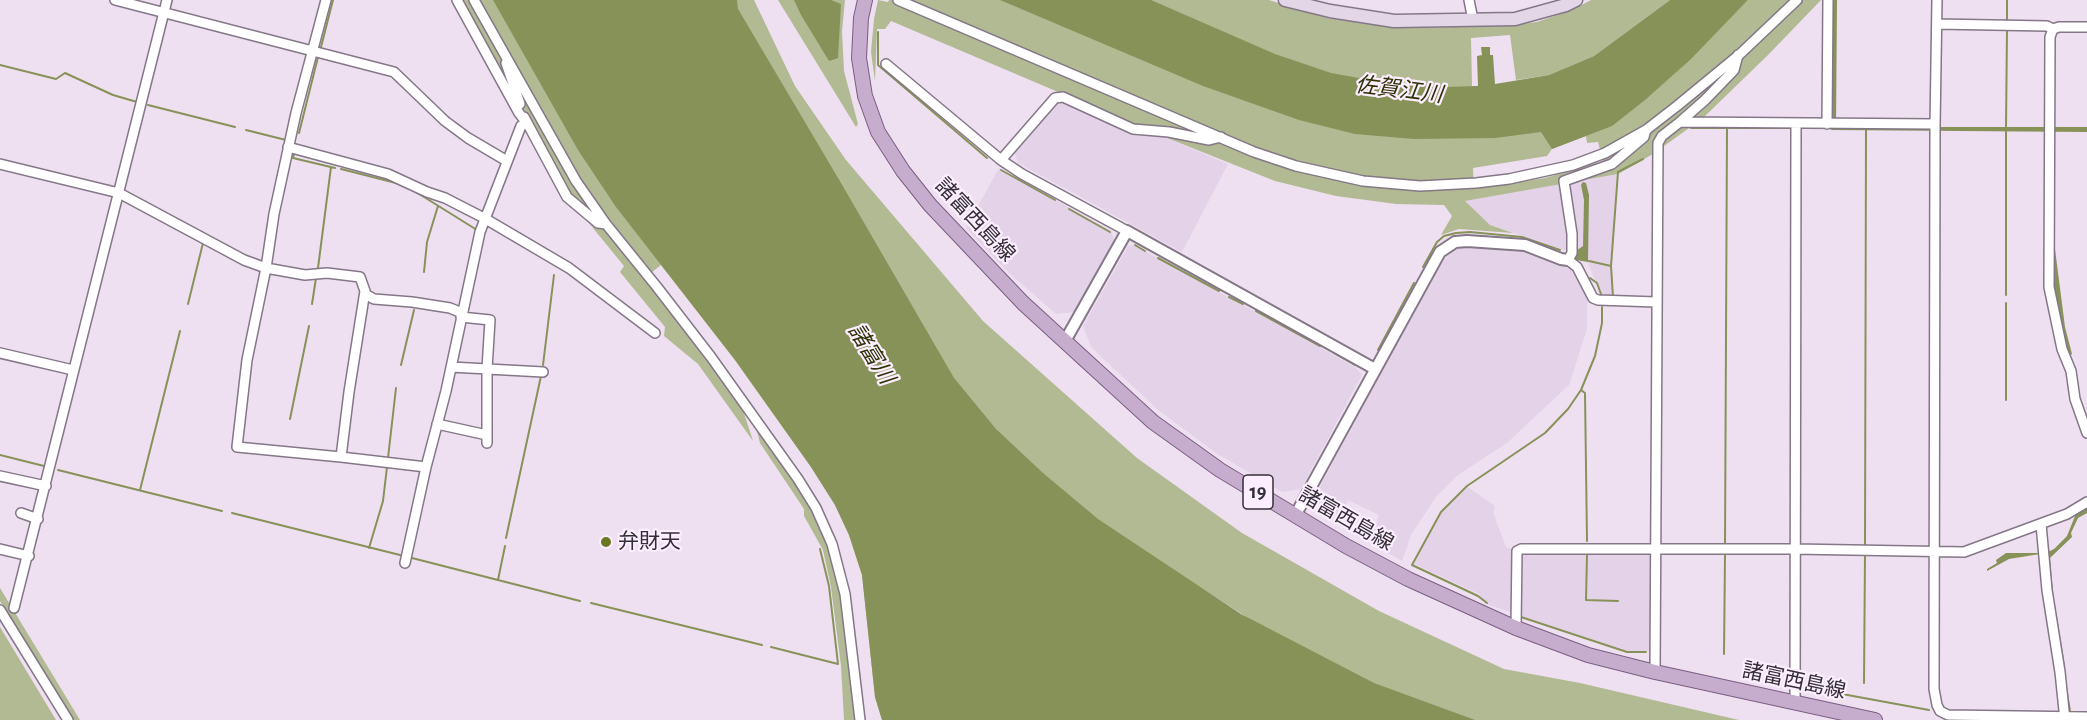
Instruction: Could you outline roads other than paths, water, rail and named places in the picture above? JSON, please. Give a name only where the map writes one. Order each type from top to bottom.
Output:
[{"type":"main road","name":"諸富西島線","points":[[865,0],[861,18],[858,58],[865,96],[878,132],[903,171],[930,205],[1023,303],[1153,422],[1220,470],[1346,546],[1408,579],[1516,628],[1588,655],[1654,672],[1875,720]]},
{"type":"main road","points":[[1285,0],[1330,11],[1394,21],[1515,19],[1576,0]]},
{"type":"street","points":[[115,0],[136,3],[394,72],[445,121],[468,138],[507,161]]},
{"type":"street","points":[[14,608],[167,0]]},
{"type":"street","points":[[326,0],[288,147],[274,214],[266,268],[247,360],[237,447],[426,467]]},
{"type":"street","points":[[457,0],[567,197],[598,223],[606,224]]},
{"type":"street","points":[[474,0],[576,181],[606,224],[711,357],[798,479],[825,526],[839,566],[845,594],[860,720]]},
{"type":"street","points":[[898,0],[1254,152],[1296,166],[1363,181],[1420,186],[1476,183],[1546,172],[1605,153],[1646,130],[1739,55],[1797,0]]},
{"type":"street","points":[[1469,0],[1473,20]]},
{"type":"street","points":[[1828,0],[1832,124]]},
{"type":"street","points":[[1937,0],[1934,689],[1940,711],[1948,717],[2087,717]]},
{"type":"street","points":[[1937,24],[2047,26],[2052,29],[2087,27]]},
{"type":"street","points":[[2052,29],[2050,37],[2049,287],[2062,349],[2071,371],[2075,399],[2087,434]]},
{"type":"street","points":[[506,55],[507,69],[526,122]]},
{"type":"street","points":[[1654,672],[1657,151],[1662,136],[1705,100],[1734,70],[1739,55]]},
{"type":"street","points":[[886,64],[1001,160],[1022,174],[1375,369]]},
{"type":"street","points":[[1001,160],[1055,98],[1063,97],[1133,129],[1169,132],[1209,140],[1221,137]]},
{"type":"street","points":[[405,563],[484,218],[521,126],[526,122]]},
{"type":"street","points":[[1680,122],[1935,127]]},
{"type":"street","points":[[1795,704],[1796,124]]},
{"type":"street","points":[[1568,260],[1572,253],[1572,234],[1564,181],[1612,164],[1644,137],[1646,130]]},
{"type":"street","points":[[288,147],[388,174],[445,198],[569,268],[655,333]]},
{"type":"street","points":[[0,164],[119,194],[244,260],[266,268],[305,275],[327,273],[360,277],[365,294],[341,457]]},
{"type":"street","points":[[1065,341],[1127,231]]},
{"type":"street","points":[[1296,514],[1440,252],[1446,246],[1455,242],[1467,241],[1525,245],[1568,260],[1577,267],[1593,298],[1656,302]]},
{"type":"street","points":[[365,294],[374,299],[450,308],[462,315],[490,320],[487,439],[437,424]]},
{"type":"street","points":[[0,353],[73,370]]},
{"type":"street","points":[[451,367],[543,372]]},
{"type":"street","points":[[0,476],[46,486]]},
{"type":"street","points":[[1516,628],[1517,551],[1519,549],[1972,550],[2067,514],[2087,502]]},
{"type":"street","points":[[21,513],[38,519]]},
{"type":"street","points":[[2041,524],[2047,590],[2065,718]]},
{"type":"street","points":[[0,549],[28,556]]},
{"type":"street","points":[[0,610],[68,720]]},
{"type":"water","name":"諸富川","points":[[493,0],[737,0],[738,9],[954,378],[996,429],[1043,473],[1098,519],[1241,614],[1374,683],[1475,720],[882,720],[875,697],[862,575],[849,535],[835,505],[811,467],[735,360],[616,207],[578,150]]},
{"type":"water","points":[[794,0],[831,0],[841,4],[838,58],[829,61]]},
{"type":"water","name":"佐賀江川","points":[[1000,0],[1151,0],[1275,54],[1331,73],[1381,82],[1445,87],[1478,86],[1477,56],[1482,55],[1481,47],[1490,47],[1490,55],[1493,55],[1495,84],[1549,75],[1594,56],[1670,0],[1748,0],[1691,59],[1612,126],[1552,149],[1541,132],[1495,138],[1414,139],[1355,134],[1299,120],[1203,86]]},
{"type":"water","points":[[1831,0],[1837,0],[1836,127],[2087,127],[2087,132],[1830,129],[1832,127]]},
{"type":"water","points":[[1583,182],[1586,183],[1589,195],[1588,262],[1576,260],[1576,251],[1583,246],[1584,200],[1581,185]]},
{"type":"water","points":[[2055,249],[2065,327],[2072,354],[2069,357],[2053,287],[2053,250]]},
{"type":"water","points":[[2087,507],[2087,513],[2078,518],[2071,533],[2072,537],[2050,558],[2053,593],[2065,666],[2063,668],[2040,554],[2009,559],[1987,571],[1987,569],[1997,563],[1996,560],[2006,553],[2046,553],[2054,549],[2067,536],[2075,516]]},
{"type":"waterway","points":[[321,47],[333,0]]},
{"type":"waterway","points":[[2007,0],[2007,21]]},
{"type":"waterway","points":[[2006,127],[2007,29]]},
{"type":"waterway","points":[[878,32],[878,65],[987,158]]},
{"type":"waterway","points":[[299,133],[318,57]]},
{"type":"waterway","points":[[0,65],[56,79],[65,73],[113,95],[137,102]]},
{"type":"waterway","points":[[148,105],[235,127]]},
{"type":"waterway","points":[[1691,128],[1792,128]]},
{"type":"waterway","points":[[1725,545],[1727,128]]},
{"type":"waterway","points":[[1801,128],[1830,128]]},
{"type":"waterway","points":[[246,130],[286,140]]},
{"type":"waterway","points":[[1865,546],[1866,130]]},
{"type":"waterway","points":[[2006,131],[2006,295]]},
{"type":"waterway","points":[[294,154],[293,158],[335,168]]},
{"type":"waterway","points":[[1611,266],[1618,172],[1643,159]]},
{"type":"waterway","points":[[318,268],[331,167]]},
{"type":"waterway","points":[[341,169],[400,184]]},
{"type":"waterway","points":[[1001,170],[1055,200]]},
{"type":"waterway","points":[[416,192],[477,230]]},
{"type":"waterway","points":[[424,272],[427,242],[438,206]]},
{"type":"waterway","points":[[1069,209],[1110,232]]},
{"type":"waterway","points":[[1423,267],[1437,242],[1444,236],[1456,233],[1470,232],[1522,237],[1560,250]]},
{"type":"waterway","points":[[188,304],[203,243]]},
{"type":"waterway","points":[[1135,245],[1145,251]]},
{"type":"waterway","points":[[1158,258],[1219,291]]},
{"type":"waterway","points":[[1589,261],[1611,266],[1613,297]]},
{"type":"waterway","points":[[543,365],[554,275]]},
{"type":"waterway","points":[[312,304],[316,278]]},
{"type":"waterway","points":[[1590,278],[1597,283],[1601,294]]},
{"type":"waterway","points":[[1378,350],[1414,283]]},
{"type":"waterway","points":[[1229,297],[1243,304]]},
{"type":"waterway","points":[[2006,303],[2006,400]]},
{"type":"waterway","points":[[1487,603],[1478,596],[1412,565],[1441,512],[1467,486],[1545,433],[1568,409],[1581,390],[1595,356],[1602,323],[1602,307]]},
{"type":"waterway","points":[[401,365],[414,310]]},
{"type":"waterway","points":[[1256,311],[1320,346]]},
{"type":"waterway","points":[[290,419],[309,326]]},
{"type":"waterway","points":[[140,490],[180,331]]},
{"type":"waterway","points":[[1334,353],[1355,365]]},
{"type":"waterway","points":[[506,538],[541,376]]},
{"type":"waterway","points":[[388,458],[396,388]]},
{"type":"waterway","points":[[1581,390],[1585,393],[1587,541]]},
{"type":"waterway","points":[[0,455],[44,466]]},
{"type":"waterway","points":[[369,548],[383,501],[387,467]]},
{"type":"waterway","points":[[58,470],[222,511]]},
{"type":"waterway","points":[[232,513],[404,556]]},
{"type":"waterway","points":[[498,580],[505,546]]},
{"type":"waterway","points":[[771,647],[838,664],[829,586],[820,549]]},
{"type":"waterway","points":[[1724,654],[1725,554]]},
{"type":"waterway","points":[[1864,683],[1865,554]]},
{"type":"waterway","points":[[1587,555],[1586,600],[1618,601]]},
{"type":"waterway","points":[[412,558],[580,601]]},
{"type":"waterway","points":[[591,603],[762,645]]},
{"type":"waterway","points":[[1521,617],[1627,652],[1646,652]]},
{"type":"waterway","points":[[1804,687],[1929,710]]},
{"type":"waterway","points":[[2066,688],[2070,711]]},
{"type":"place","name":"弁財天","points":[[606,542]]}]
